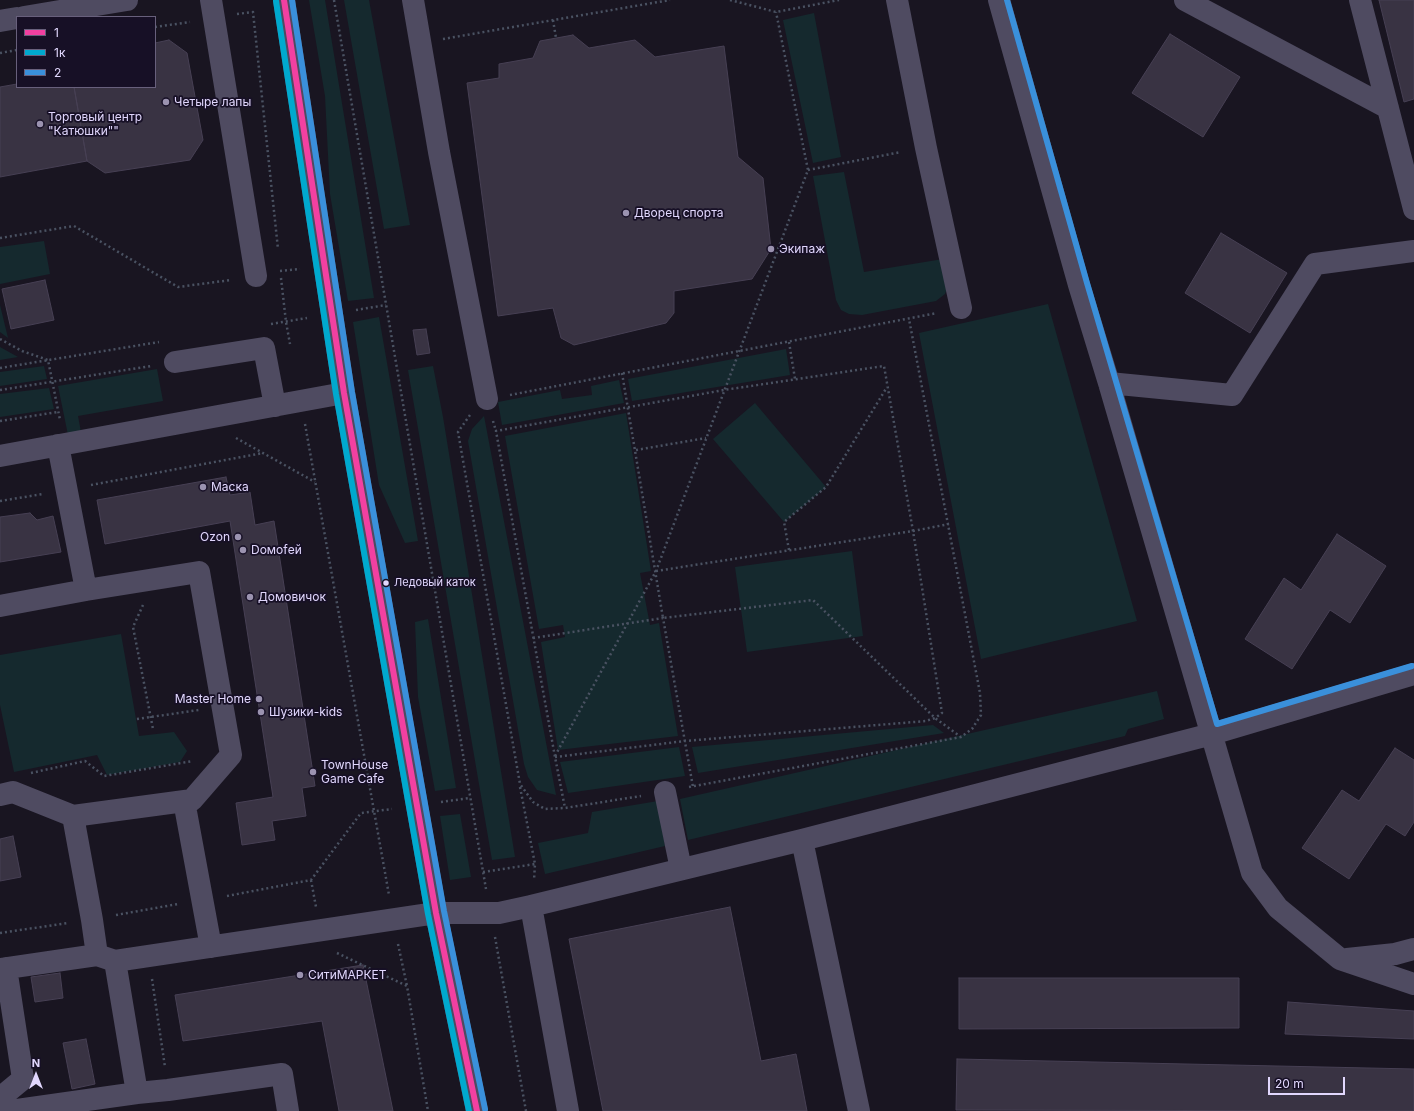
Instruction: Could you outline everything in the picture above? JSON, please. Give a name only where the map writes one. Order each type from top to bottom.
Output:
[{"type":"street","points":[[30,16],[128,0]]},
{"type":"street","points":[[211,0],[256,276]]},
{"type":"street","points":[[284,0],[344,393],[436,912],[477,1111]]},
{"type":"street","points":[[413,0],[439,152],[487,399]]},
{"type":"street","points":[[897,0],[926,148],[961,308]]},
{"type":"street","points":[[999,0],[1079,285],[1110,383],[1252,873],[1278,908],[1340,960],[1414,984]]},
{"type":"street","points":[[1185,0],[1388,108]]},
{"type":"street","points":[[1360,0],[1414,209]]},
{"type":"street","points":[[0,21],[16,18]]},
{"type":"street","points":[[1110,383],[1232,395],[1315,264],[1414,252]]},
{"type":"street","points":[[175,362],[264,348],[275,406]]},
{"type":"street","points":[[0,456],[344,393]]},
{"type":"street","points":[[62,445],[67,490],[86,590]]},
{"type":"street","points":[[0,606],[86,590],[199,572],[231,755],[192,800],[73,816],[13,792],[0,795]]},
{"type":"street","points":[[0,1098],[23,1079],[3,969],[211,946],[436,912],[499,913],[802,840],[1212,734],[1414,674]]},
{"type":"street","points":[[665,792],[681,870]]},
{"type":"street","points":[[184,801],[211,946]]},
{"type":"street","points":[[73,816],[92,920],[106,958],[137,1092]]},
{"type":"street","points":[[802,840],[859,1111]]},
{"type":"street","points":[[531,906],[568,1111]]},
{"type":"street","points":[[1340,960],[1395,954],[1414,949]]},
{"type":"street","points":[[10,1111],[137,1092],[168,1090],[282,1074],[288,1111]]},
{"type":"path","points":[[334,0],[470,798],[526,1111]]},
{"type":"path","points":[[421,43],[670,0]]},
{"type":"path","points":[[730,0],[776,12],[840,0]]},
{"type":"path","points":[[554,757],[656,571],[808,170],[776,12]]},
{"type":"path","points":[[553,20],[556,38]]},
{"type":"path","points":[[0,53],[16,50]]},
{"type":"path","points":[[808,170],[926,148]]},
{"type":"path","points":[[0,238],[74,226],[178,287],[324,265]]},
{"type":"path","points":[[531,906],[535,864],[458,432],[471,413],[487,399],[961,308]]},
{"type":"path","points":[[520,784],[533,802],[545,809],[565,808],[693,787],[961,737],[972,729],[981,715],[980,693],[909,319]]},
{"type":"path","points":[[286,322],[291,351]]},
{"type":"path","points":[[0,339],[22,351],[48,360],[58,412],[62,445]]},
{"type":"path","points":[[789,342],[795,379]]},
{"type":"path","points":[[0,390],[175,362]]},
{"type":"path","points":[[554,757],[685,741],[926,721],[935,718],[942,713],[913,531],[884,366],[628,406],[496,431],[554,757],[565,808]]},
{"type":"path","points":[[622,373],[693,787]]},
{"type":"path","points":[[789,550],[784,522],[826,487],[888,386]]},
{"type":"path","points":[[301,401],[393,919],[407,986],[428,1111]]},
{"type":"path","points":[[0,421],[58,412]]},
{"type":"path","points":[[202,419],[315,482]]},
{"type":"path","points":[[636,450],[706,438]]},
{"type":"path","points":[[0,501],[263,454]]},
{"type":"path","points":[[656,571],[913,531],[948,524]]},
{"type":"path","points":[[145,600],[133,627],[153,729]]},
{"type":"path","points":[[533,638],[663,618],[813,600],[935,718],[961,737]]},
{"type":"path","points":[[137,719],[222,706]]},
{"type":"path","points":[[28,774],[85,761],[104,776],[193,761]]},
{"type":"path","points":[[0,933],[92,920],[311,880],[361,813],[470,798]]},
{"type":"path","points":[[483,872],[535,864]]},
{"type":"path","points":[[311,880],[324,947],[407,986]]},
{"type":"path","points":[[151,973],[168,1090]]},
{"type":"green space","points":[[309,0],[325,0],[374,298],[348,301],[330,194],[325,96]]},
{"type":"green space","points":[[344,0],[369,0],[410,225],[384,229]]},
{"type":"green space","points":[[814,13],[841,157],[813,163],[783,20]]},
{"type":"green space","points":[[844,172],[864,272],[943,259],[948,285],[945,294],[936,301],[862,315],[849,314],[841,310],[836,300],[813,176]]},
{"type":"green space","points":[[44,241],[50,274],[0,284],[0,247]]},
{"type":"green space","points":[[1048,304],[1137,621],[981,659],[919,333]]},
{"type":"green space","points":[[0,305],[8,338],[0,332]]},
{"type":"green space","points":[[379,317],[418,541],[405,543],[379,485],[353,322]]},
{"type":"green space","points":[[0,347],[18,357],[0,360]]},
{"type":"green space","points":[[786,349],[790,375],[632,401],[628,379]]},
{"type":"green space","points":[[44,366],[47,379],[0,386],[0,372]]},
{"type":"green space","points":[[433,366],[443,417],[515,857],[492,860],[408,370]]},
{"type":"green space","points":[[157,369],[163,401],[78,416],[81,432],[68,435],[58,386]]},
{"type":"green space","points":[[619,380],[624,403],[502,425],[498,402],[560,390],[562,399],[592,395],[591,386]]},
{"type":"green space","points":[[49,388],[54,409],[0,417],[0,394]]},
{"type":"green space","points":[[755,403],[826,487],[784,522],[713,439]]},
{"type":"green space","points":[[626,413],[651,571],[640,573],[650,625],[659,623],[678,736],[558,750],[541,642],[565,637],[563,625],[539,629],[505,436]]},
{"type":"green space","points":[[484,416],[556,795],[537,790],[528,777],[524,764],[468,441],[472,429]]},
{"type":"green space","points":[[852,551],[863,636],[747,652],[735,567]]},
{"type":"green space","points":[[428,619],[456,788],[435,791],[418,697],[415,622]]},
{"type":"green space","points":[[121,634],[139,736],[174,732],[187,751],[180,762],[107,775],[97,755],[14,772],[0,705],[0,655]]},
{"type":"green space","points":[[1157,691],[1164,719],[1128,729],[1125,736],[688,840],[680,799]]},
{"type":"green space","points":[[933,725],[944,733],[698,773],[692,747]]},
{"type":"green space","points":[[679,747],[685,776],[568,793],[560,762]]},
{"type":"green space","points":[[658,801],[665,846],[545,874],[538,843],[588,833],[592,812]]},
{"type":"green space","points":[[460,814],[471,877],[450,880],[440,816]]},
{"type":"building","points":[[1379,0],[1414,0],[1414,99],[1404,102]]},
{"type":"building","points":[[1170,34],[1240,77],[1203,137],[1132,93]]},
{"type":"building","name":"Дворец спорта","points":[[573,35],[589,48],[635,40],[655,57],[724,46],[738,157],[763,178],[771,249],[752,279],[674,291],[674,313],[666,323],[574,345],[561,338],[553,308],[498,316],[467,83],[499,78],[499,64],[533,58],[540,41]]},
{"type":"building","points":[[169,40],[187,53],[203,140],[190,160],[105,173],[87,161],[74,88],[156,88],[156,43]]},
{"type":"building","name":"Торговый центр \"Катюшки\"\"","points":[[16,84],[16,88],[74,88],[87,161],[0,177],[0,87]]},
{"type":"building","points":[[1221,233],[1287,273],[1250,333],[1185,293]]},
{"type":"building","points":[[45,280],[54,320],[11,329],[2,289]]},
{"type":"building","points":[[426,329],[430,353],[417,355],[413,330]]},
{"type":"building","points":[[226,477],[230,495],[250,492],[255,525],[274,521],[315,786],[302,788],[306,816],[272,821],[275,840],[242,845],[236,803],[273,797],[230,521],[105,544],[97,500]]},
{"type":"building","points":[[30,513],[37,520],[53,516],[61,552],[0,562],[0,517]]},
{"type":"building","points":[[1337,534],[1386,566],[1350,623],[1330,610],[1292,669],[1245,639],[1284,578],[1301,590]]},
{"type":"building","points":[[1395,748],[1414,760],[1414,822],[1405,836],[1386,824],[1349,879],[1302,848],[1342,790],[1359,801]]},
{"type":"building","points":[[13,836],[21,877],[0,881],[0,839]]},
{"type":"building","points":[[730,907],[761,1061],[796,1054],[807,1111],[603,1111],[569,939]]},
{"type":"building","points":[[363,965],[393,1111],[339,1111],[322,1021],[183,1041],[175,995]]},
{"type":"building","points":[[60,973],[63,998],[35,1002],[31,977]]},
{"type":"building","points":[[959,978],[1239,978],[1239,1028],[959,1029]]},
{"type":"building","points":[[1288,1002],[1414,1011],[1414,1039],[1285,1034]]},
{"type":"building","points":[[86,1039],[95,1084],[72,1089],[63,1043]]},
{"type":"building","points":[[957,1059],[1414,1069],[1414,1111],[956,1110]]},
{"type":"transit line","name":"1","points":[[284,0],[344,393],[436,913],[477,1111]]},
{"type":"transit line","name":"2","points":[[292,0],[352,392],[444,911],[485,1109]]},
{"type":"transit line","name":"2","points":[[1007,0],[1087,283],[1217,724],[1412,666]]},
{"type":"transit line","name":"1к","points":[[276,1],[336,394],[428,914],[469,1111]]},
{"type":"place","name":"Четыре лапы","points":[[166,102]]},
{"type":"place","name":"Торговый центр \"Катюшки\"\"","points":[[40,124]]},
{"type":"place","name":"Дворец спорта","points":[[626,213]]},
{"type":"place","name":"Экипаж","points":[[771,249]]},
{"type":"place","name":"Маска","points":[[203,487]]},
{"type":"place","name":"Ozon","points":[[238,537]]},
{"type":"place","name":"Dомоfей","points":[[243,550]]},
{"type":"place","name":"Ледовый каток","points":[[386,583]]},
{"type":"place","name":"Домовичок","points":[[250,597]]},
{"type":"place","name":"Master Home","points":[[259,699]]},
{"type":"place","name":"Шузики-kids","points":[[261,712]]},
{"type":"place","name":"TownHouse Game Cafe","points":[[313,772]]},
{"type":"place","name":"СитиМАРКЕТ","points":[[300,975]]}]
